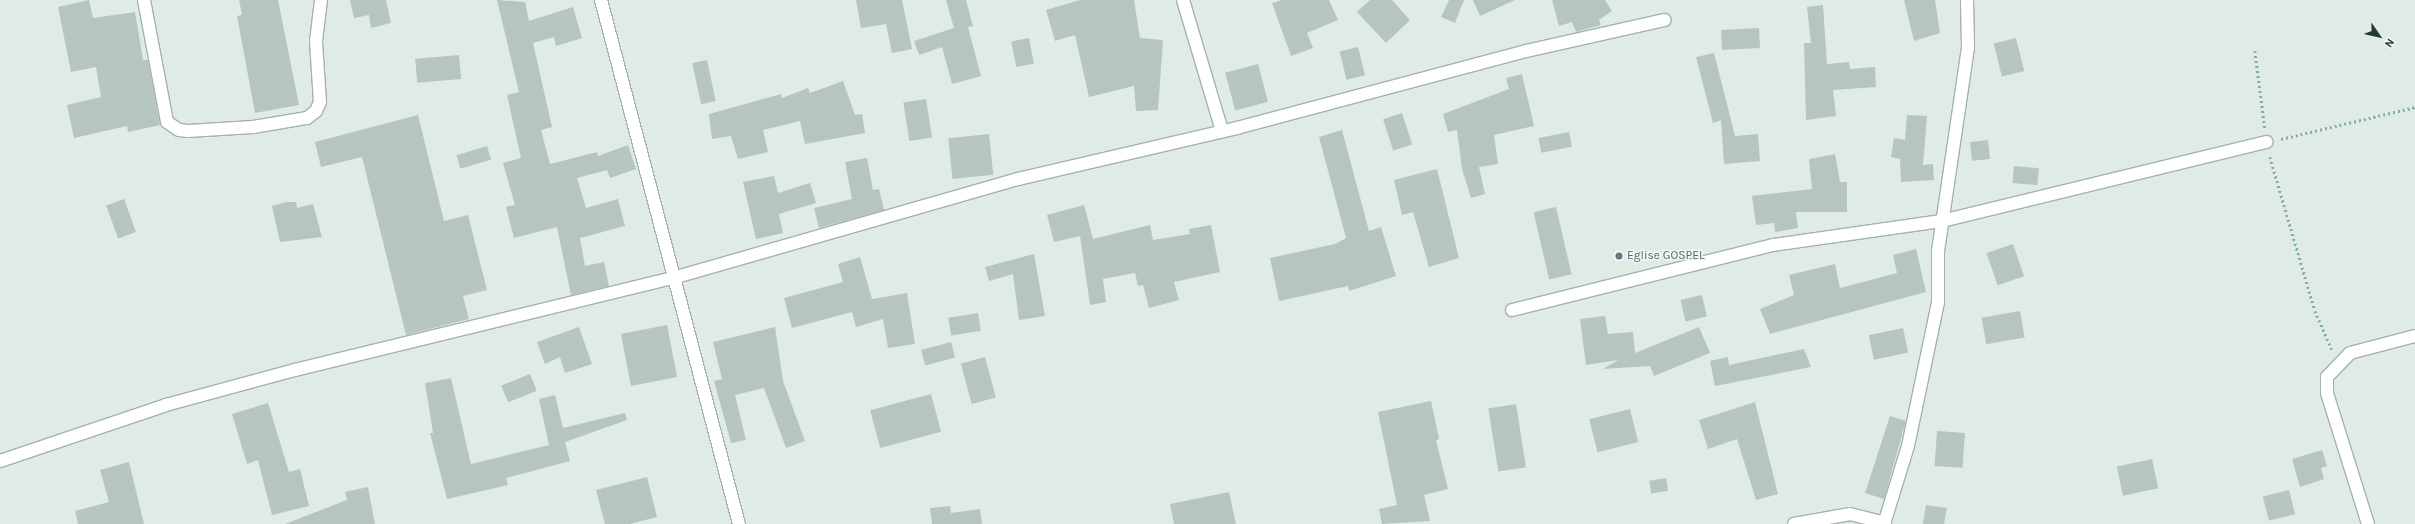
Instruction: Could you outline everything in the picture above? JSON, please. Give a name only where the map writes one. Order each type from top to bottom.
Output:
[{"type":"street","points":[[144,0],[167,122],[179,130],[188,131],[253,127],[307,118],[316,111],[320,102],[316,41],[321,0]]},
{"type":"street","points":[[601,0],[639,154],[676,277],[739,524]]},
{"type":"street","points":[[1183,0],[1222,131]]},
{"type":"street","points":[[1794,524],[1850,514],[1884,524],[1908,446],[1938,302],[1942,221],[1963,93],[1967,0]]},
{"type":"street","points":[[0,461],[174,403],[676,277],[1018,179],[1222,131],[1526,51],[1665,20]]},
{"type":"street","points":[[1512,310],[1798,239],[1942,221],[2266,142]]},
{"type":"street","points":[[2368,524],[2328,393],[2327,377],[2338,363],[2350,353],[2415,336]]},
{"type":"path","points":[[2255,51],[2266,142],[2315,310],[2338,363]]},
{"type":"path","points":[[2266,142],[2415,107]]},
{"type":"building","points":[[89,0],[93,18],[135,12],[143,60],[148,60],[160,125],[128,132],[127,126],[74,138],[67,105],[101,97],[96,67],[71,72],[58,7]]},
{"type":"building","points":[[239,0],[278,0],[299,105],[255,113],[237,16],[242,15]]},
{"type":"building","points":[[350,0],[386,0],[391,23],[371,28],[369,15],[354,18]]},
{"type":"building","points":[[497,0],[525,2],[529,21],[573,7],[582,38],[556,46],[554,37],[533,43],[552,127],[541,130],[550,164],[597,152],[598,156],[628,145],[636,169],[610,178],[607,170],[577,178],[586,208],[618,199],[625,226],[580,238],[585,266],[604,262],[609,286],[571,295],[557,227],[514,238],[506,207],[515,205],[503,163],[521,158],[507,95],[519,92]]},
{"type":"building","points":[[856,0],[902,0],[912,49],[892,53],[886,24],[861,28]]},
{"type":"building","points":[[946,0],[966,0],[973,26],[968,27],[981,76],[952,84],[942,47],[919,55],[914,41],[954,28]]},
{"type":"building","points":[[1080,0],[1134,0],[1140,38],[1163,40],[1158,110],[1136,111],[1134,86],[1089,97],[1075,35],[1055,41],[1046,10]]},
{"type":"building","points":[[1282,0],[1329,0],[1338,20],[1307,33],[1313,48],[1291,56],[1272,3]]},
{"type":"building","points":[[1370,0],[1392,0],[1410,20],[1386,43],[1357,12]]},
{"type":"building","points":[[1449,0],[1464,0],[1455,23],[1441,17]]},
{"type":"building","points":[[1473,0],[1515,0],[1480,16]]},
{"type":"building","points":[[1552,0],[1605,0],[1612,11],[1599,20],[1601,25],[1576,32],[1572,22],[1559,26]]},
{"type":"building","points":[[1904,0],[1935,0],[1940,33],[1914,41]]},
{"type":"building","points":[[1823,5],[1827,64],[1849,62],[1850,69],[1875,67],[1876,87],[1833,90],[1836,116],[1806,120],[1804,43],[1811,43],[1807,7]]},
{"type":"building","points":[[1759,28],[1760,48],[1722,50],[1721,30]]},
{"type":"building","points":[[1029,38],[1034,64],[1016,67],[1011,41]]},
{"type":"building","points":[[2016,38],[2024,71],[2002,77],[1994,44]]},
{"type":"building","points":[[1358,47],[1365,75],[1347,80],[1340,52]]},
{"type":"building","points":[[1714,53],[1735,136],[1758,134],[1760,161],[1724,164],[1721,120],[1713,123],[1696,57]]},
{"type":"building","points":[[459,55],[461,79],[417,83],[415,59]]},
{"type":"building","points":[[707,60],[716,101],[701,104],[692,63]]},
{"type":"building","points":[[1258,64],[1268,102],[1235,110],[1225,73]]},
{"type":"building","points":[[1522,74],[1534,126],[1494,135],[1498,164],[1479,167],[1485,194],[1471,198],[1462,169],[1457,130],[1448,132],[1443,114],[1509,89],[1506,78]]},
{"type":"building","points":[[843,81],[855,115],[862,114],[865,133],[805,144],[800,121],[763,130],[768,152],[738,159],[731,136],[712,139],[709,114],[781,94],[782,98],[808,88],[810,93]]},
{"type":"building","points":[[926,99],[932,138],[909,141],[903,103]]},
{"type":"building","points":[[1402,113],[1412,144],[1393,151],[1383,119]]},
{"type":"building","points":[[418,115],[444,221],[468,215],[487,290],[463,296],[469,319],[406,335],[362,157],[321,167],[315,142]]},
{"type":"building","points":[[1907,115],[1927,116],[1923,165],[1933,164],[1934,180],[1901,182],[1900,159],[1891,157],[1894,138],[1905,140]]},
{"type":"building","points":[[1342,130],[1369,231],[1381,227],[1396,276],[1349,291],[1348,286],[1279,301],[1270,258],[1335,244],[1346,238],[1319,137]]},
{"type":"building","points":[[1569,132],[1572,147],[1541,153],[1539,138]]},
{"type":"building","points":[[989,134],[993,175],[953,179],[948,138]]},
{"type":"building","points":[[1988,140],[1990,159],[1972,161],[1970,142]]},
{"type":"building","points":[[487,146],[491,159],[460,169],[456,155]]},
{"type":"building","points":[[1835,154],[1840,182],[1847,182],[1847,212],[1796,212],[1798,228],[1775,232],[1774,223],[1756,225],[1752,196],[1812,189],[1809,159]]},
{"type":"building","points":[[867,158],[873,190],[879,189],[884,210],[819,228],[814,208],[852,199],[845,162]]},
{"type":"building","points":[[2014,166],[2039,168],[2037,185],[2013,183]]},
{"type":"building","points":[[1437,169],[1459,258],[1429,267],[1413,212],[1402,215],[1394,180]]},
{"type":"building","points":[[774,176],[778,193],[810,183],[816,203],[779,214],[783,233],[756,239],[743,182]]},
{"type":"building","points":[[124,199],[136,232],[118,238],[106,205]]},
{"type":"building","points":[[286,202],[296,202],[297,208],[313,204],[322,237],[280,242],[272,206]]},
{"type":"building","points":[[1084,205],[1093,239],[1150,225],[1153,240],[1190,234],[1189,229],[1211,225],[1220,272],[1174,282],[1179,300],[1149,308],[1143,285],[1138,286],[1135,273],[1103,279],[1106,302],[1090,305],[1080,236],[1054,242],[1047,215]]},
{"type":"building","points":[[1556,207],[1572,274],[1549,279],[1534,212]]},
{"type":"building","points":[[2013,244],[2024,276],[1998,285],[1987,253]]},
{"type":"building","points":[[1916,249],[1926,292],[1770,334],[1760,309],[1794,295],[1789,275],[1835,264],[1840,288],[1897,273],[1893,255]]},
{"type":"building","points":[[1034,254],[1045,316],[1019,320],[1013,274],[989,281],[985,267]]},
{"type":"building","points":[[860,257],[872,299],[907,293],[915,344],[888,348],[883,319],[856,327],[852,312],[792,328],[784,298],[843,282],[838,264]]},
{"type":"building","points":[[1702,295],[1707,316],[1686,321],[1681,300]]},
{"type":"building","points":[[2020,311],[2025,338],[1986,344],[1982,318]]},
{"type":"building","points":[[978,313],[981,331],[951,335],[948,318]]},
{"type":"building","points":[[1605,316],[1608,334],[1633,332],[1635,353],[1699,327],[1710,353],[1654,376],[1650,366],[1603,369],[1618,360],[1586,365],[1580,319]]},
{"type":"building","points":[[667,325],[677,377],[631,386],[621,334]]},
{"type":"building","points":[[579,327],[592,364],[565,373],[560,357],[545,364],[537,342]]},
{"type":"building","points":[[775,327],[783,381],[805,441],[786,448],[764,388],[735,395],[746,440],[731,443],[714,381],[722,379],[713,342]]},
{"type":"building","points":[[1903,328],[1908,352],[1874,360],[1869,335]]},
{"type":"building","points":[[951,342],[955,357],[925,365],[921,350]]},
{"type":"building","points":[[1804,349],[1811,367],[1715,386],[1710,361],[1728,357],[1729,365]]},
{"type":"building","points":[[985,357],[996,398],[972,404],[961,363]]},
{"type":"building","points":[[530,374],[537,391],[508,402],[501,386]]},
{"type":"building","points":[[451,378],[471,464],[549,445],[539,399],[555,395],[563,428],[625,413],[627,420],[565,442],[570,461],[506,478],[508,485],[447,499],[430,433],[433,433],[425,383]]},
{"type":"building","points":[[931,394],[941,432],[880,448],[870,410]]},
{"type":"building","points":[[1431,401],[1439,439],[1436,440],[1448,489],[1424,495],[1430,521],[1382,524],[1379,509],[1397,505],[1378,412]]},
{"type":"building","points":[[1755,402],[1778,494],[1756,500],[1737,439],[1708,449],[1699,420]]},
{"type":"building","points":[[268,403],[289,472],[300,469],[309,506],[272,515],[258,460],[247,464],[232,414]]},
{"type":"building","points":[[1516,404],[1526,467],[1498,472],[1488,408]]},
{"type":"building","points":[[1630,409],[1638,442],[1597,452],[1589,419]]},
{"type":"building","points":[[1890,416],[1906,421],[1884,499],[1865,493]]},
{"type":"building","points":[[1937,431],[1965,433],[1962,468],[1935,466]]},
{"type":"building","points":[[2322,450],[2327,466],[2321,468],[2324,479],[2300,487],[2292,459]]},
{"type":"building","points":[[2152,459],[2158,488],[2123,496],[2117,466]]},
{"type":"building","points":[[129,462],[144,524],[78,524],[75,511],[109,502],[100,470]]},
{"type":"building","points":[[647,477],[657,517],[630,524],[605,524],[596,490]]},
{"type":"building","points":[[1666,478],[1668,491],[1651,493],[1649,481]]},
{"type":"building","points":[[368,487],[375,524],[285,524],[347,500],[345,492]]},
{"type":"building","points":[[2289,490],[2295,514],[2269,521],[2263,497]]},
{"type":"building","points":[[1229,492],[1236,524],[1174,524],[1170,504]]},
{"type":"building","points":[[1926,505],[1947,508],[1944,524],[1923,524]]},
{"type":"building","points":[[950,506],[951,513],[980,509],[982,524],[932,524],[930,508]]},
{"type":"place","name":"Eglise GOSPEL","points":[[1619,256]]}]
